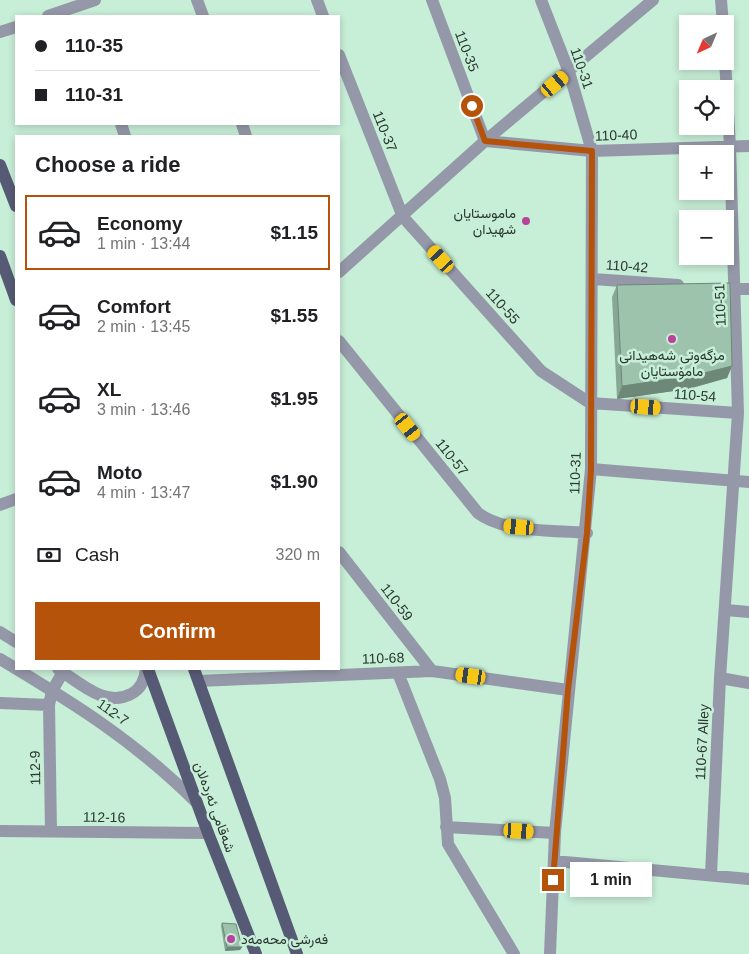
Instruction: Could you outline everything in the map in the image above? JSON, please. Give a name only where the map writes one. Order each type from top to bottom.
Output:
[{"type":"main road","points":[[0,164],[15,203]]},
{"type":"main road","points":[[0,256],[15,297]]},
{"type":"main road","name":"شەقامی ئەردەلان","points":[[147,670],[208,834],[256,954]]},
{"type":"main road","name":"شەقامی ئەردەلان","points":[[194,670],[297,954]]},
{"type":"street","points":[[52,15],[81,7],[95,0]]},
{"type":"street","points":[[197,0],[203,15]]},
{"type":"street","points":[[317,0],[323,15]]},
{"type":"street","name":"110-35","points":[[432,0],[485,141]]},
{"type":"street","name":"110-31","points":[[542,0],[569,72],[592,151],[591,470],[587,533],[568,690],[564,758],[554,861],[550,954]]},
{"type":"street","points":[[340,271],[403,217],[485,141],[654,0]]},
{"type":"street","points":[[722,0],[723,15]]},
{"type":"street","points":[[0,32],[15,27]]},
{"type":"street","name":"110-37","points":[[340,59],[403,217]]},
{"type":"street","name":"110-51","points":[[726,70],[730,145]]},
{"type":"street","name":"110-40","points":[[485,141],[592,151],[679,148]]},
{"type":"street","name":"110-40","points":[[734,146],[749,146]]},
{"type":"street","name":"110-51","points":[[726,610],[738,414],[732,200]]},
{"type":"street","name":"110-55","points":[[403,217],[541,371],[590,403]]},
{"type":"street","name":"110-42","points":[[593,279],[688,286]]},
{"type":"street","points":[[716,288],[749,289]]},
{"type":"street","name":"110-57","points":[[340,343],[478,513],[502,526],[587,533]]},
{"type":"street","name":"110-54","points":[[590,403],[738,414]]},
{"type":"street","points":[[591,470],[749,482]]},
{"type":"street","points":[[0,505],[15,499]]},
{"type":"street","name":"110-59","points":[[340,553],[432,671]]},
{"type":"street","points":[[726,610],[749,612]]},
{"type":"street","name":"110-67 Alley","points":[[711,875],[720,678],[726,610]]},
{"type":"street","points":[[0,632],[15,641]]},
{"type":"street","name":"112-7","points":[[0,659],[15,668]]},
{"type":"street","name":"112-7","points":[[18,670],[84,710],[136,748],[197,803]]},
{"type":"street","name":"112-7","points":[[60,670],[108,699],[123,698],[136,692],[145,680],[147,670]]},
{"type":"street","name":"112-9","points":[[50,831],[49,705],[60,670]]},
{"type":"street","name":"110-68","points":[[199,681],[432,671],[568,690]]},
{"type":"street","points":[[398,673],[440,778],[445,798],[446,827],[452,852],[514,954]]},
{"type":"street","points":[[720,678],[749,683]]},
{"type":"street","points":[[0,703],[49,705]]},
{"type":"street","points":[[446,827],[556,833]]},
{"type":"street","name":"112-16","points":[[0,831],[208,834]]},
{"type":"street","points":[[554,861],[749,879]]},
{"type":"building","points":[[730,283],[732,366],[692,376],[622,386],[617,285]]},
{"type":"building","name":"فەرشی محەمەد","points":[[222,923],[236,924],[242,947],[227,947]]},
{"type":"place","name":"ماموستايان شهيدان","points":[[526,221]]},
{"type":"place","name":"مزگەوتی شەهیدانی مامۆستایان","points":[[672,339]]},
{"type":"place","name":"فەرشی محەمەد","points":[[231,939]]},
{"type":"route","points":[[472,106],[485,141],[592,151],[591,470],[587,533],[568,690],[553,880]]}]
